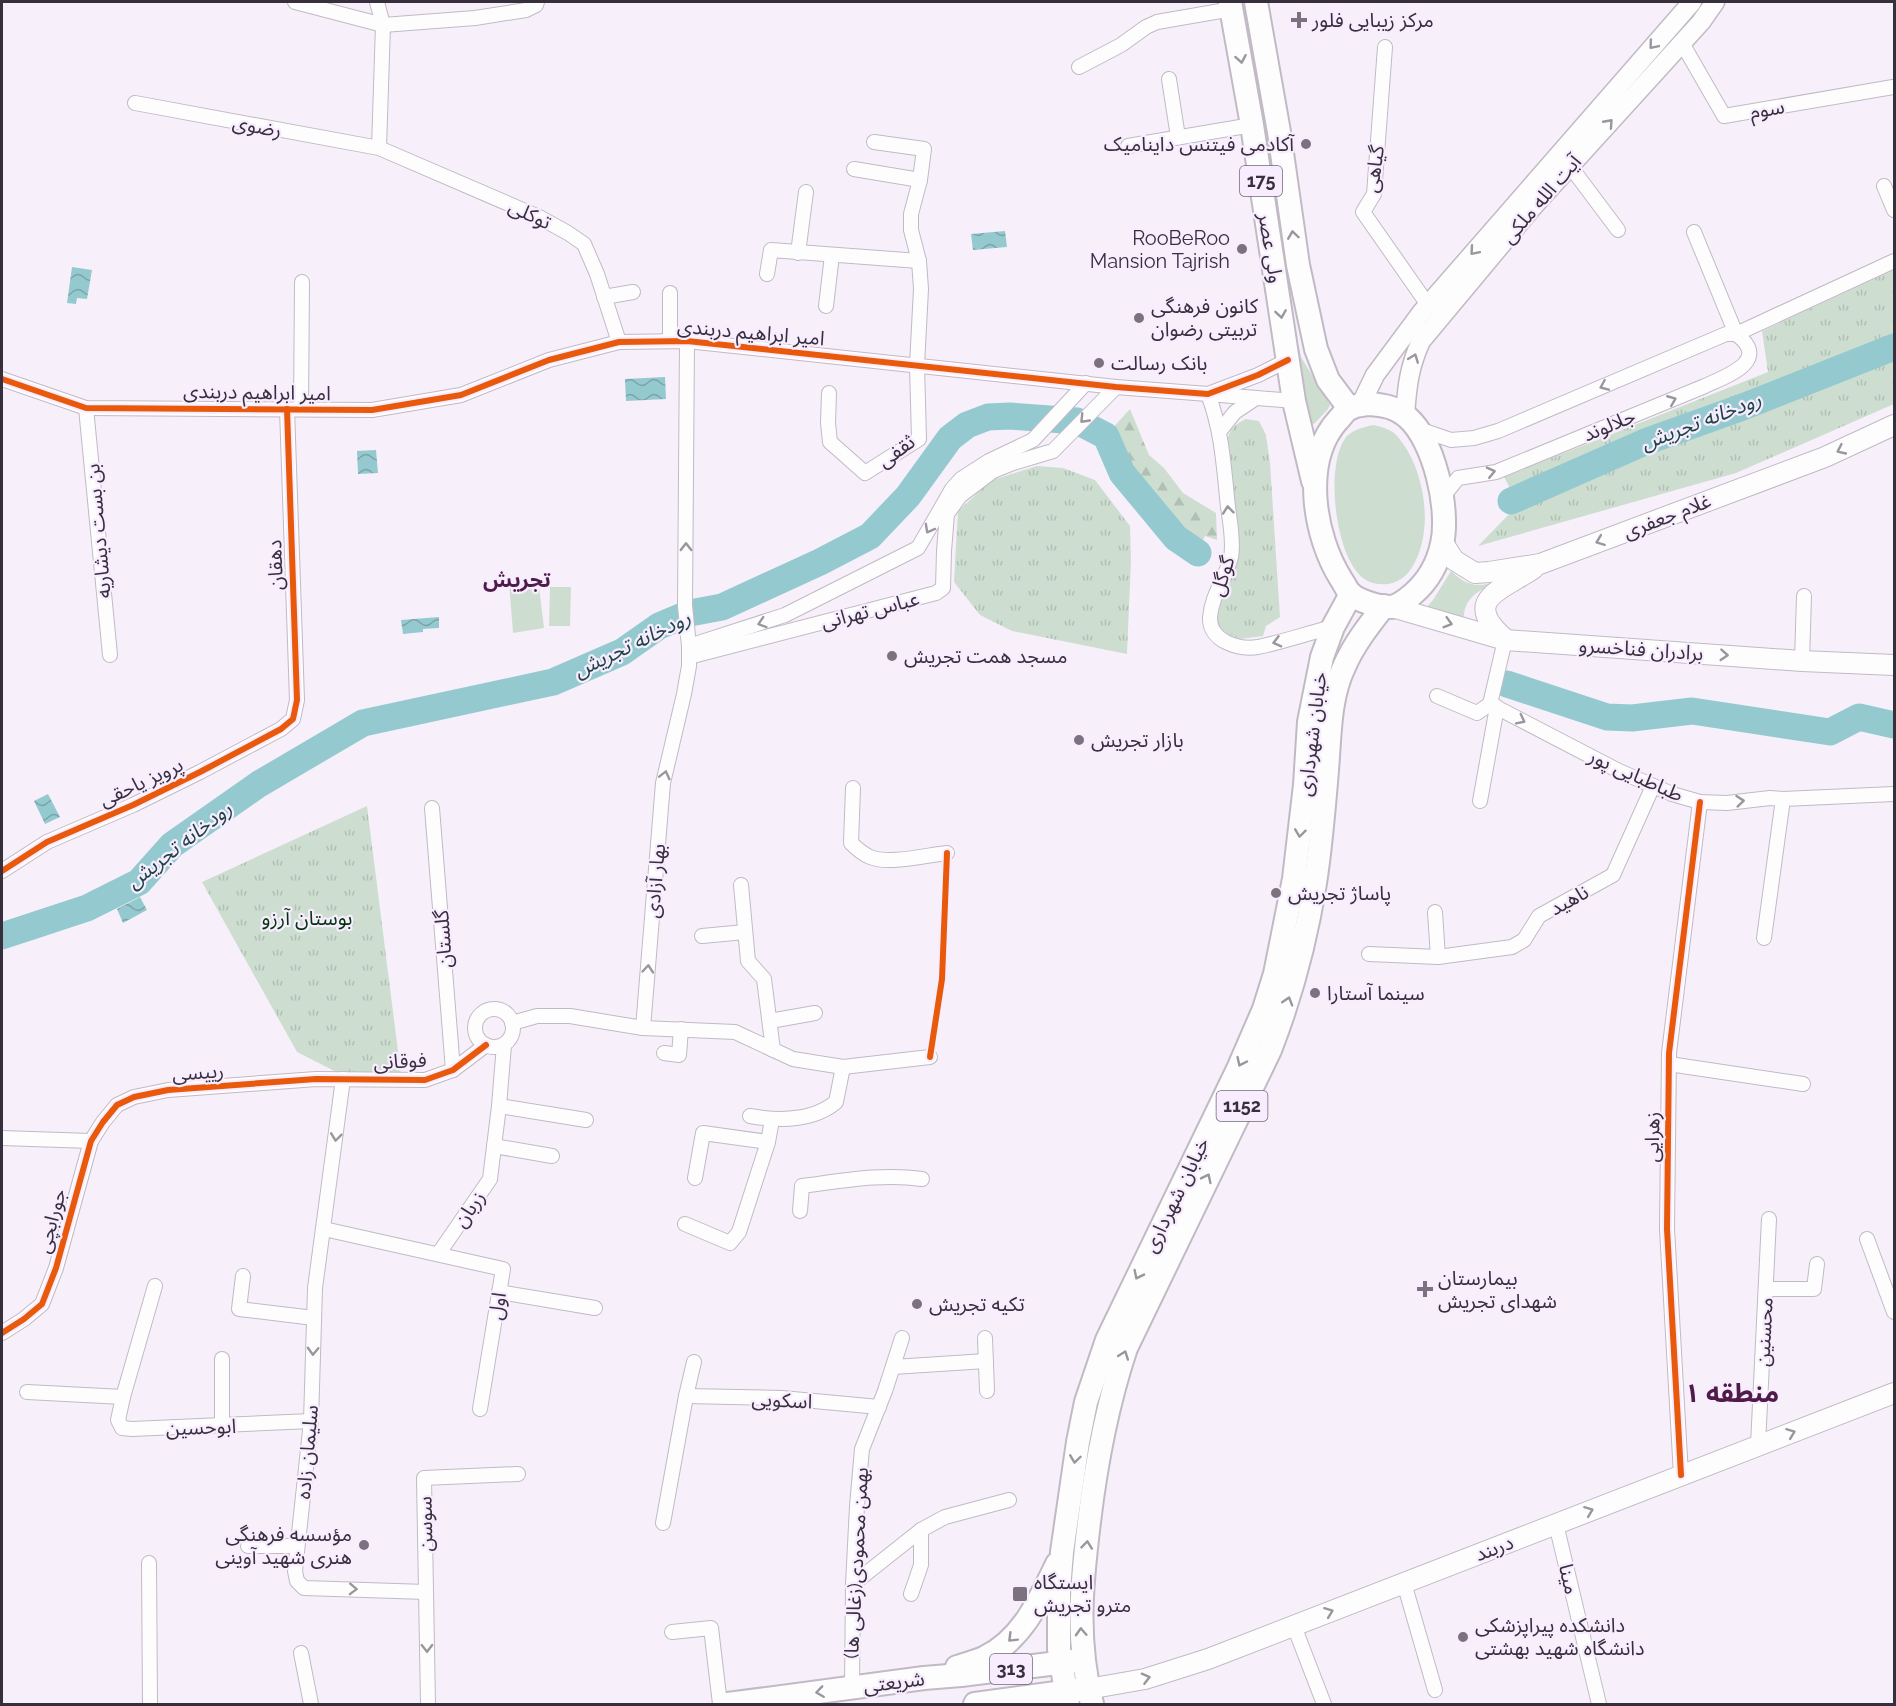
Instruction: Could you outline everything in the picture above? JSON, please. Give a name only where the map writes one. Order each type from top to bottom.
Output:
[{"type":"main road","name":"ولی عصر","points":[[1256,2],[1279,132],[1298,265],[1316,349],[1328,380],[1355,407]]},
{"type":"main road","name":"ولی عصر","points":[[1231,5],[1252,125],[1294,401],[1316,494]]},
{"type":"main road","points":[[1369,404],[1388,406],[1412,422],[1433,460],[1442,498],[1443,543],[1435,568],[1420,588],[1406,600],[1388,607],[1375,605],[1351,594],[1324,545],[1318,520],[1317,466],[1325,441],[1333,426],[1355,407],[1369,404]]},
{"type":"main road","name":"غلام جعفری","points":[[1443,543],[1454,560],[1475,573],[1540,564],[1825,457],[1894,425]]},
{"type":"main road","points":[[1505,640],[1491,627],[1486,616],[1487,599],[1493,592],[1540,564]]},
{"type":"main road","name":"خیابان شهرداری","points":[[1066,1698],[1058,1641],[1062,1552],[1086,1402],[1107,1340],[1251,1041],[1264,1009],[1275,974],[1294,879],[1305,785],[1309,723],[1322,657],[1333,627],[1351,594]]},
{"type":"main road","name":"خیابان شهرداری","points":[[1084,1660],[1081,1604],[1088,1531],[1102,1434],[1117,1376],[1130,1339],[1270,1050],[1283,1016],[1295,977],[1315,882],[1325,798],[1332,704],[1353,647],[1388,607]]},
{"type":"main road","name":"برادران فناخسرو","points":[[1388,607],[1505,640],[1802,661],[1894,665]]},
{"type":"main road","name":"دربند","points":[[1090,1696],[1208,1659],[1681,1474],[1894,1394]]},
{"type":"main road","points":[[924,1678],[983,1659],[1011,1640],[1032,1612],[1062,1552]]},
{"type":"main road","name":"شریعتی","points":[[728,1704],[1084,1660]]},
{"type":"main road","name":"1152","points":[[1084,1660],[1090,1696]]},
{"type":"main road","points":[[961,1675],[976,1682],[982,1690],[981,1695],[966,1704]]},
{"type":"main road","points":[[1066,1698],[1090,1696]]},
{"type":"main road","name":"313","points":[[975,1704],[1066,1698]]},
{"type":"street","points":[[295,2],[383,25],[485,17],[526,10],[537,2]]},
{"type":"street","points":[[377,2],[383,25],[379,148]]},
{"type":"street","name":"آیت الله ملکی","points":[[1355,407],[1375,375],[1428,305],[1692,2]]},
{"type":"street","name":"آیت الله ملکی","points":[[1412,422],[1408,375],[1421,340],[1531,209],[1701,22],[1714,2]]},
{"type":"street","points":[[1080,67],[1157,22],[1231,5]]},
{"type":"street","name":"سوم","points":[[1682,43],[1724,116],[1893,87]]},
{"type":"street","name":"گیاهی","points":[[1385,47],[1374,194],[1363,212],[1428,305]]},
{"type":"street","points":[[1169,79],[1179,137]]},
{"type":"street","name":"رضوى","points":[[135,103],[379,148]]},
{"type":"street","points":[[1128,146],[1252,125]]},
{"type":"street","points":[[874,142],[924,149],[920,180],[911,213],[911,230],[919,261],[921,289],[917,364]]},
{"type":"street","name":"توکلی","points":[[379,148],[539,218],[568,232],[584,244],[591,258],[619,342]]},
{"type":"street","points":[[1570,166],[1618,230]]},
{"type":"street","points":[[854,169],[920,180]]},
{"type":"street","points":[[1884,186],[1894,210]]},
{"type":"street","points":[[798,253],[806,192]]},
{"type":"street","points":[[1694,232],[1736,334]]},
{"type":"street","points":[[767,274],[771,250],[919,261]]},
{"type":"street","points":[[826,306],[832,255]]},
{"type":"street","name":"جلالوند","points":[[1412,422],[1451,440],[1474,438],[1498,431],[1725,334],[1736,334],[1894,261]]},
{"type":"street","name":"دهقان","points":[[293,719],[297,700],[294,409],[302,282]]},
{"type":"street","points":[[604,297],[633,292]]},
{"type":"street","points":[[670,293],[670,341]]},
{"type":"street","name":"جلالوند","points":[[1442,498],[1458,478],[1496,472],[1734,373],[1749,358],[1749,349],[1744,340],[1736,334]]},
{"type":"street","points":[[687,340],[686,606],[689,652]]},
{"type":"street","name":"امیر ابراهیم دربندی","points":[[2,379],[86,408],[372,410],[460,395],[549,360],[619,342],[687,340],[1116,387],[1294,401]]},
{"type":"street","name":"امیر ابراهیم دربندی","points":[[1208,394],[1258,375],[1288,360]]},
{"type":"street","name":"ثقفی","points":[[829,393],[830,442],[865,473],[920,439],[917,364]]},
{"type":"street","name":"عباس تهرانی","points":[[689,652],[785,615],[918,548],[947,498],[961,479],[989,461],[1034,440],[1086,383]]},
{"type":"street","name":"عباس تهرانی","points":[[689,652],[936,593],[943,588],[948,513],[960,496],[993,471],[1053,451],[1116,387]]},
{"type":"street","name":"گوگل","points":[[1208,394],[1219,432],[1230,520],[1231,555],[1213,599],[1210,619],[1213,631],[1227,643],[1256,647],[1333,627]]},
{"type":"street","points":[[1219,432],[1235,412],[1256,398]]},
{"type":"street","name":"بن بست دیشاریه","points":[[86,408],[110,655]]},
{"type":"street","points":[[1802,661],[1804,596]]},
{"type":"street","points":[[1480,801],[1505,640]]},
{"type":"street","name":"بهار آزادی","points":[[643,1028],[663,783],[684,694],[689,652]]},
{"type":"street","points":[[1437,696],[1477,712],[1494,705]]},
{"type":"street","name":"طباطبایی پور","points":[[1494,705],[1620,771],[1672,794],[1700,802],[1726,803],[1770,798],[1894,794]]},
{"type":"street","name":"پرویز یاحقی","points":[[2,871],[47,842],[181,782],[281,729],[293,719]]},
{"type":"street","name":"ناهید","points":[[1369,954],[1438,957],[1512,946],[1524,940],[1539,916],[1613,875],[1653,786]]},
{"type":"street","points":[[853,788],[851,843],[869,857],[893,859],[947,853]]},
{"type":"street","points":[[1764,938],[1783,799]]},
{"type":"street","name":"زهرایی","points":[[1681,1474],[1667,1229],[1669,1064],[1700,802]]},
{"type":"street","name":"گلستان","points":[[432,808],[453,1070]]},
{"type":"street","points":[[741,885],[748,961],[764,979],[773,1050]]},
{"type":"street","points":[[1435,912],[1438,957]]},
{"type":"street","points":[[702,936],[746,932]]},
{"type":"street","points":[[499,1010],[510,1017],[512,1035],[504,1045],[492,1047],[477,1037],[475,1031],[478,1019],[487,1011],[499,1010]]},
{"type":"street","points":[[770,1021],[815,1013]]},
{"type":"street","points":[[512,1023],[537,1017],[570,1016],[643,1028],[735,1032],[793,1059],[843,1067],[930,1057]]},
{"type":"street","points":[[664,1053],[679,1055],[681,1029]]},
{"type":"street","name":"فوقانی","points":[[283,1083],[316,1079],[425,1080],[453,1070],[486,1045]]},
{"type":"street","name":"زربان","points":[[439,1253],[490,1179],[504,1045]]},
{"type":"street","points":[[1669,1064],[1803,1084]]},
{"type":"street","points":[[750,1116],[772,1120],[804,1118],[826,1111],[836,1102],[843,1067]]},
{"type":"street","name":"سلیمان زاده","points":[[343,1079],[315,1288],[311,1421],[294,1572],[297,1581],[304,1588],[426,1592]]},
{"type":"street","name":"رییسی","points":[[117,1105],[134,1097],[168,1090],[283,1083]]},
{"type":"street","name":"جورابچی","points":[[2,1333],[42,1304],[56,1268],[91,1142],[117,1105]]},
{"type":"street","points":[[499,1106],[586,1120]]},
{"type":"street","points":[[685,1224],[730,1243],[738,1232],[768,1143],[772,1120]]},
{"type":"street","points":[[695,1178],[703,1133],[768,1143]]},
{"type":"street","points":[[2,1138],[91,1142]]},
{"type":"street","points":[[494,1146],[552,1156]]},
{"type":"street","points":[[800,1211],[801,1186],[866,1177],[903,1176],[922,1179]]},
{"type":"street","name":"محسنین","points":[[1758,1445],[1769,1219]]},
{"type":"street","points":[[324,1229],[439,1253]]},
{"type":"street","points":[[1867,1239],[1894,1312]]},
{"type":"street","name":"اول","points":[[439,1253],[503,1269],[480,1408]]},
{"type":"street","points":[[1766,1288],[1814,1289],[1817,1264]]},
{"type":"street","points":[[243,1276],[239,1309],[314,1318]]},
{"type":"street","name":"ابوحسین","points":[[154,1286],[118,1419],[122,1428],[311,1421]]},
{"type":"street","points":[[499,1293],[595,1308]]},
{"type":"street","name":"بهمن محمودی(زغالی ها)","points":[[852,1688],[856,1506],[862,1449],[902,1338]]},
{"type":"street","points":[[985,1338],[987,1391]]},
{"type":"street","points":[[222,1359],[222,1426]]},
{"type":"street","points":[[893,1367],[986,1361]]},
{"type":"street","points":[[663,1523],[694,1362]]},
{"type":"street","points":[[27,1392],[123,1397]]},
{"type":"street","name":"اسکویی","points":[[686,1396],[782,1398],[879,1407]]},
{"type":"street","name":"سوسن","points":[[426,1592],[424,1478],[518,1474]]},
{"type":"street","points":[[853,1584],[921,1530],[945,1517],[1009,1500]]},
{"type":"street","name":"مینا","points":[[1556,1524],[1599,1704]]},
{"type":"street","points":[[911,1594],[921,1565],[921,1530]]},
{"type":"street","points":[[248,1546],[297,1545]]},
{"type":"street","points":[[149,1563],[150,1704]]},
{"type":"street","points":[[1404,1583],[1435,1690]]},
{"type":"street","points":[[426,1592],[428,1704]]},
{"type":"street","points":[[1294,1626],[1324,1704]]},
{"type":"street","points":[[672,1632],[711,1628],[720,1704]]},
{"type":"street","points":[[301,1653],[311,1704]]},
{"type":"green space","points":[[1894,270],[1894,338],[1512,492],[1504,477],[1768,372],[1762,331]]},
{"type":"green space","points":[[1293,321],[1301,357],[1330,405],[1314,424],[1307,421]]},
{"type":"green space","points":[[1894,351],[1894,404],[1736,473],[1478,546],[1517,506],[1657,444],[1762,406]]},
{"type":"green space","points":[[1130,409],[1149,455],[1164,468],[1183,493],[1216,513],[1217,540],[1205,536],[1199,548],[1181,538],[1128,473],[1108,433]]},
{"type":"green space","points":[[1246,419],[1259,421],[1266,435],[1270,463],[1280,617],[1266,626],[1263,636],[1240,639],[1220,631],[1216,622],[1221,588],[1233,568],[1226,443],[1233,428]]},
{"type":"green space","points":[[1373,425],[1392,432],[1406,449],[1420,480],[1425,514],[1421,547],[1413,566],[1401,579],[1385,584],[1368,581],[1355,570],[1340,533],[1336,511],[1336,466],[1340,448],[1348,435],[1360,428]]},
{"type":"green space","points":[[1037,466],[1063,468],[1095,480],[1130,526],[1127,654],[1012,631],[980,615],[954,582],[958,511],[992,480]]},
{"type":"green space","points":[[1451,571],[1471,584],[1494,583],[1475,594],[1467,603],[1464,625],[1425,609]]},
{"type":"green space","points":[[509,582],[539,586],[544,628],[513,633]]},
{"type":"green space","points":[[550,587],[571,587],[570,626],[549,626]]},
{"type":"green space","name":"بوستان آرزو","points":[[367,806],[401,1075],[348,1078],[297,1052],[202,882]]},
{"type":"water","points":[[1005,231],[1007,247],[973,250],[971,234]]},
{"type":"water","points":[[72,267],[92,270],[87,299],[77,298],[76,304],[67,303]]},
{"type":"water","points":[[665,377],[666,399],[626,401],[625,379]]},
{"type":"water","points":[[376,450],[378,473],[358,474],[357,451]]},
{"type":"water","points":[[439,617],[439,628],[403,634],[401,620]]},
{"type":"water","points":[[48,794],[60,817],[45,824],[34,801]]},
{"type":"water","points":[[140,897],[147,910],[123,923],[117,909]]},
{"type":"waterway","name":"رودخانه تجریش","points":[[1511,501],[1645,442],[1740,408],[1894,347]]},
{"type":"waterway","name":"رودخانه تجریش","points":[[2,936],[87,908],[139,882],[172,845],[259,784],[363,723],[553,682],[622,652],[659,626],[690,613],[722,607],[820,562],[870,536],[908,496],[950,438],[967,425],[988,417],[1010,416],[1077,421],[1106,436],[1122,473],[1176,538],[1198,553]]},
{"type":"waterway","points":[[1507,684],[1607,717],[1632,718],[1692,711],[1830,732],[1859,717],[1894,725]]},
{"type":"cycle path","points":[[2,379],[86,408],[372,410],[461,395],[549,360],[619,342],[687,341],[1116,387],[1208,394],[1258,375],[1288,360]]},
{"type":"cycle path","points":[[2,871],[47,842],[133,805],[200,772],[281,729],[293,719],[297,700],[287,409]]},
{"type":"cycle path","points":[[1681,1475],[1667,1229],[1669,1053],[1700,802]]},
{"type":"cycle path","points":[[930,1057],[942,979],[947,853]]},
{"type":"cycle path","points":[[2,1333],[42,1304],[56,1268],[91,1141],[117,1105],[134,1097],[168,1090],[316,1079],[425,1080],[453,1070],[486,1045]]},
{"type":"place","name":"مرکز زیبایی فلور","points":[[1299,20]]},
{"type":"place","name":"آکادمی فیتنس داینامیک","points":[[1306,144]]},
{"type":"place","name":"RooBeRoo Mansion Tajrish","points":[[1242,249]]},
{"type":"place","name":"کانون فرهنگی تربیتی رضوان","points":[[1139,318]]},
{"type":"place","name":"بانک رسالت","points":[[1099,363]]},
{"type":"place","name":"مسجد همت تجریش","points":[[892,656]]},
{"type":"place","name":"بازار تجریش","points":[[1079,740]]},
{"type":"place","name":"پاساژ تجریش","points":[[1276,893]]},
{"type":"place","name":"سینما آستارا","points":[[1315,993]]},
{"type":"place","name":"بیمارستان شهدای تجریش","points":[[1425,1289]]},
{"type":"place","name":"تکیه تجریش","points":[[917,1304]]},
{"type":"place","name":"مؤسسه فرهنگی هنری شهید آوینی","points":[[364,1545]]},
{"type":"place","name":"ایستگاه مترو تجریش","points":[[1020,1594]]},
{"type":"place","name":"دانشکده پیراپزشکی دانشگاه شهید بهشتی","points":[[1463,1637]]},
{"type":"district","name":"تجریش","points":[[517,580]]},
{"type":"district","name":"منطقه ۱","points":[[1732,1393]]}]
